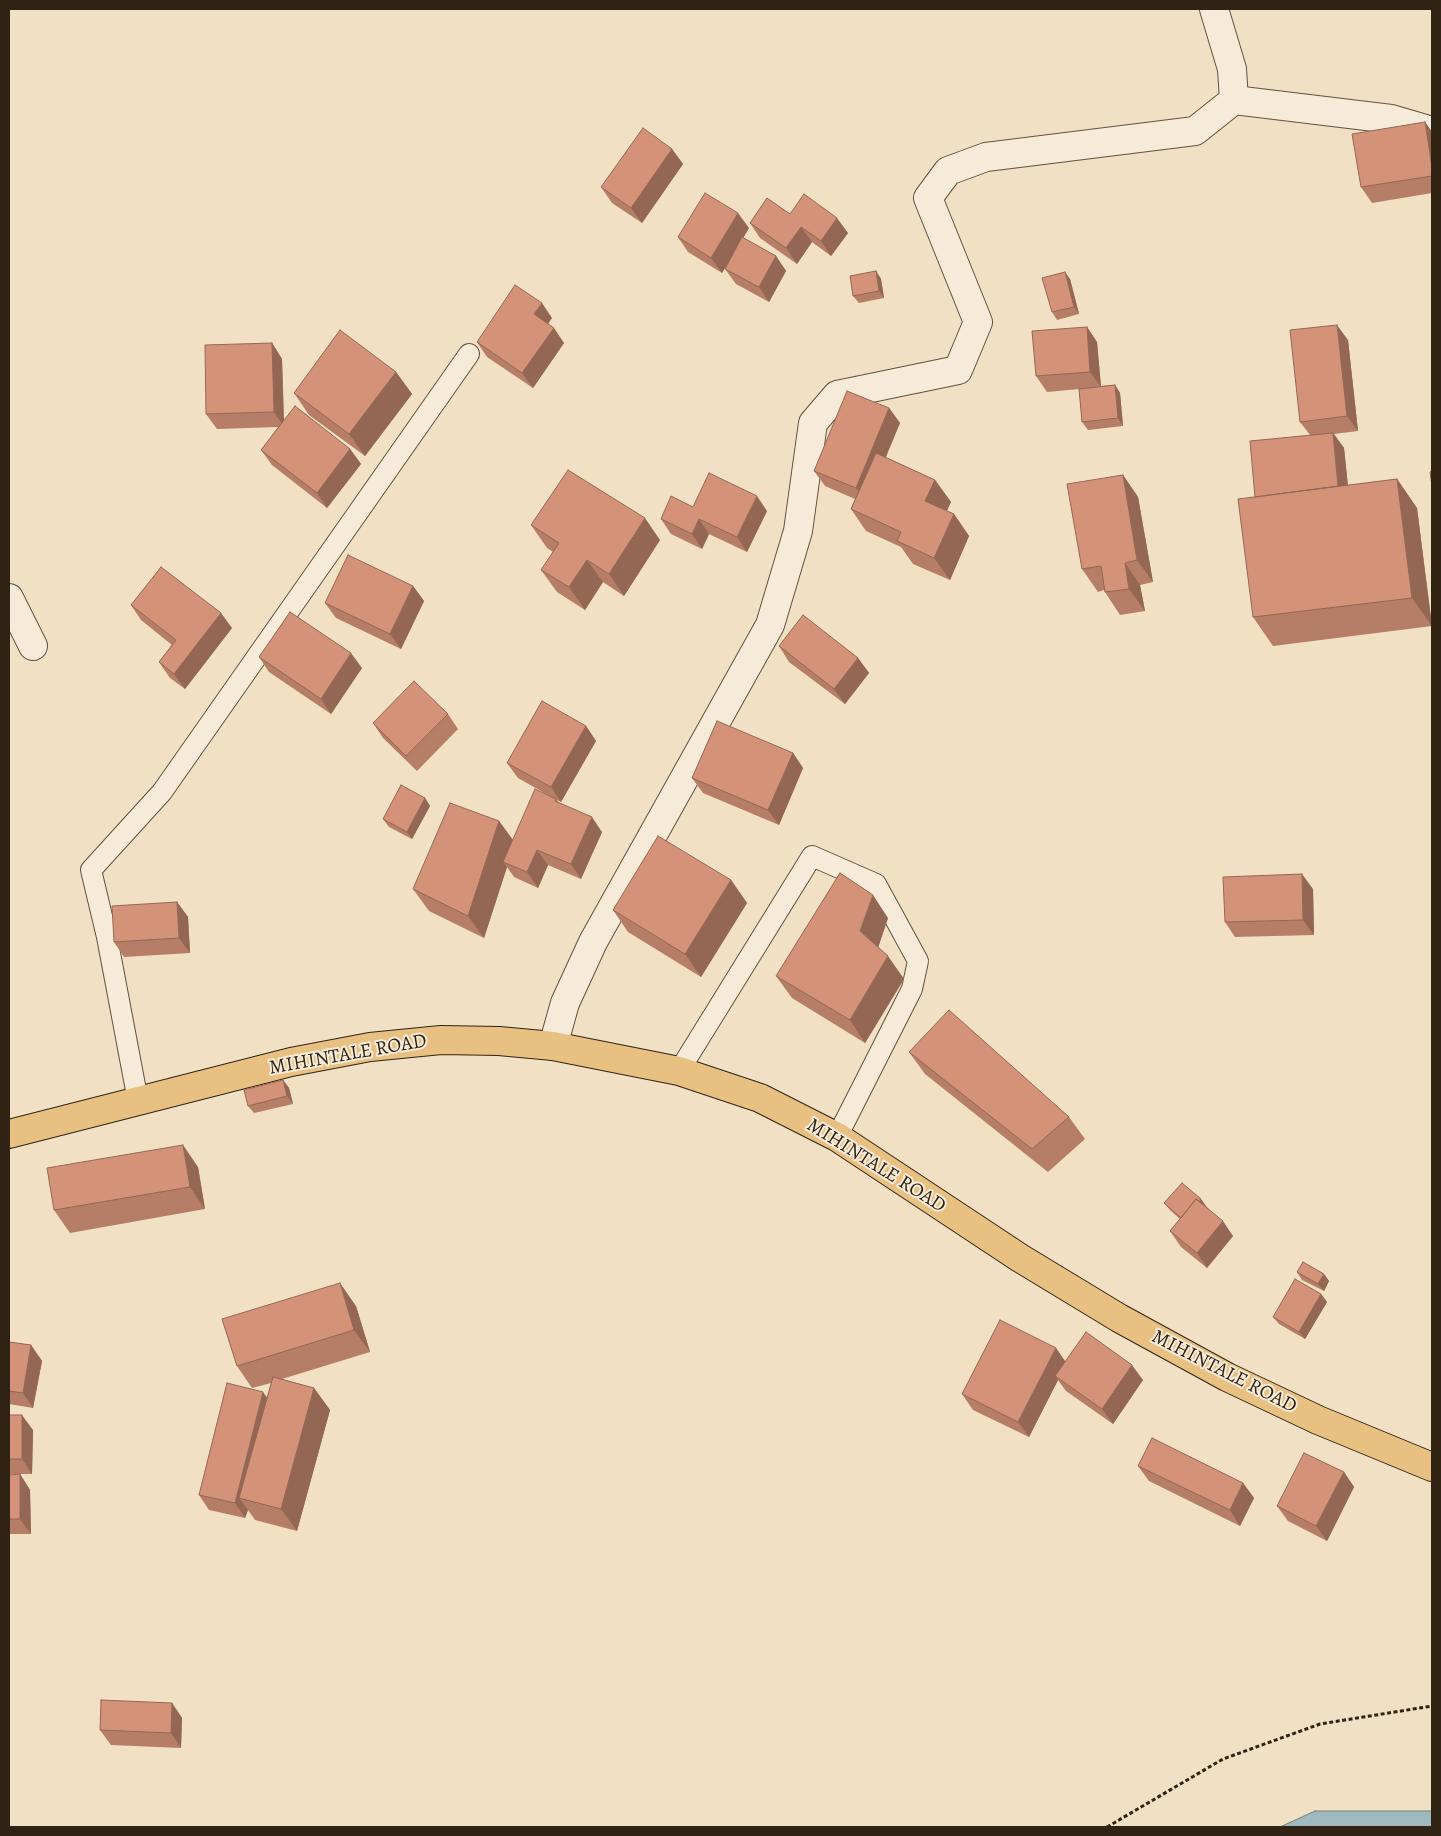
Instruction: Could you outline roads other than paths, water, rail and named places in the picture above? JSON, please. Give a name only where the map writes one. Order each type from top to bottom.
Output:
[{"type":"highway","name":"MIHINTALE ROAD","points":[[9,1134],[291,1062],[370,1047],[441,1040],[499,1041],[553,1046],[679,1071],[760,1098],[837,1136],[1020,1258],[1119,1318],[1227,1377],[1318,1420],[1432,1467]]},
{"type":"street","points":[[1214,9],[1232,69],[1234,100]]},
{"type":"street","points":[[553,1046],[565,1003],[593,942],[770,625],[798,531],[813,423],[837,395],[958,370],[978,322],[928,198],[948,171],[986,158],[1195,132],[1234,100],[1391,119],[1432,131]]},
{"type":"street","points":[[9,598],[33,646]]},
{"type":"lane","points":[[138,1101],[107,938],[91,870],[162,792],[468,354]]},
{"type":"lane","points":[[679,1071],[812,856],[876,884],[918,961],[912,989],[837,1136]]},
{"type":"water","points":[[1315,1811],[1432,1811],[1432,1827],[1280,1827]]}]
